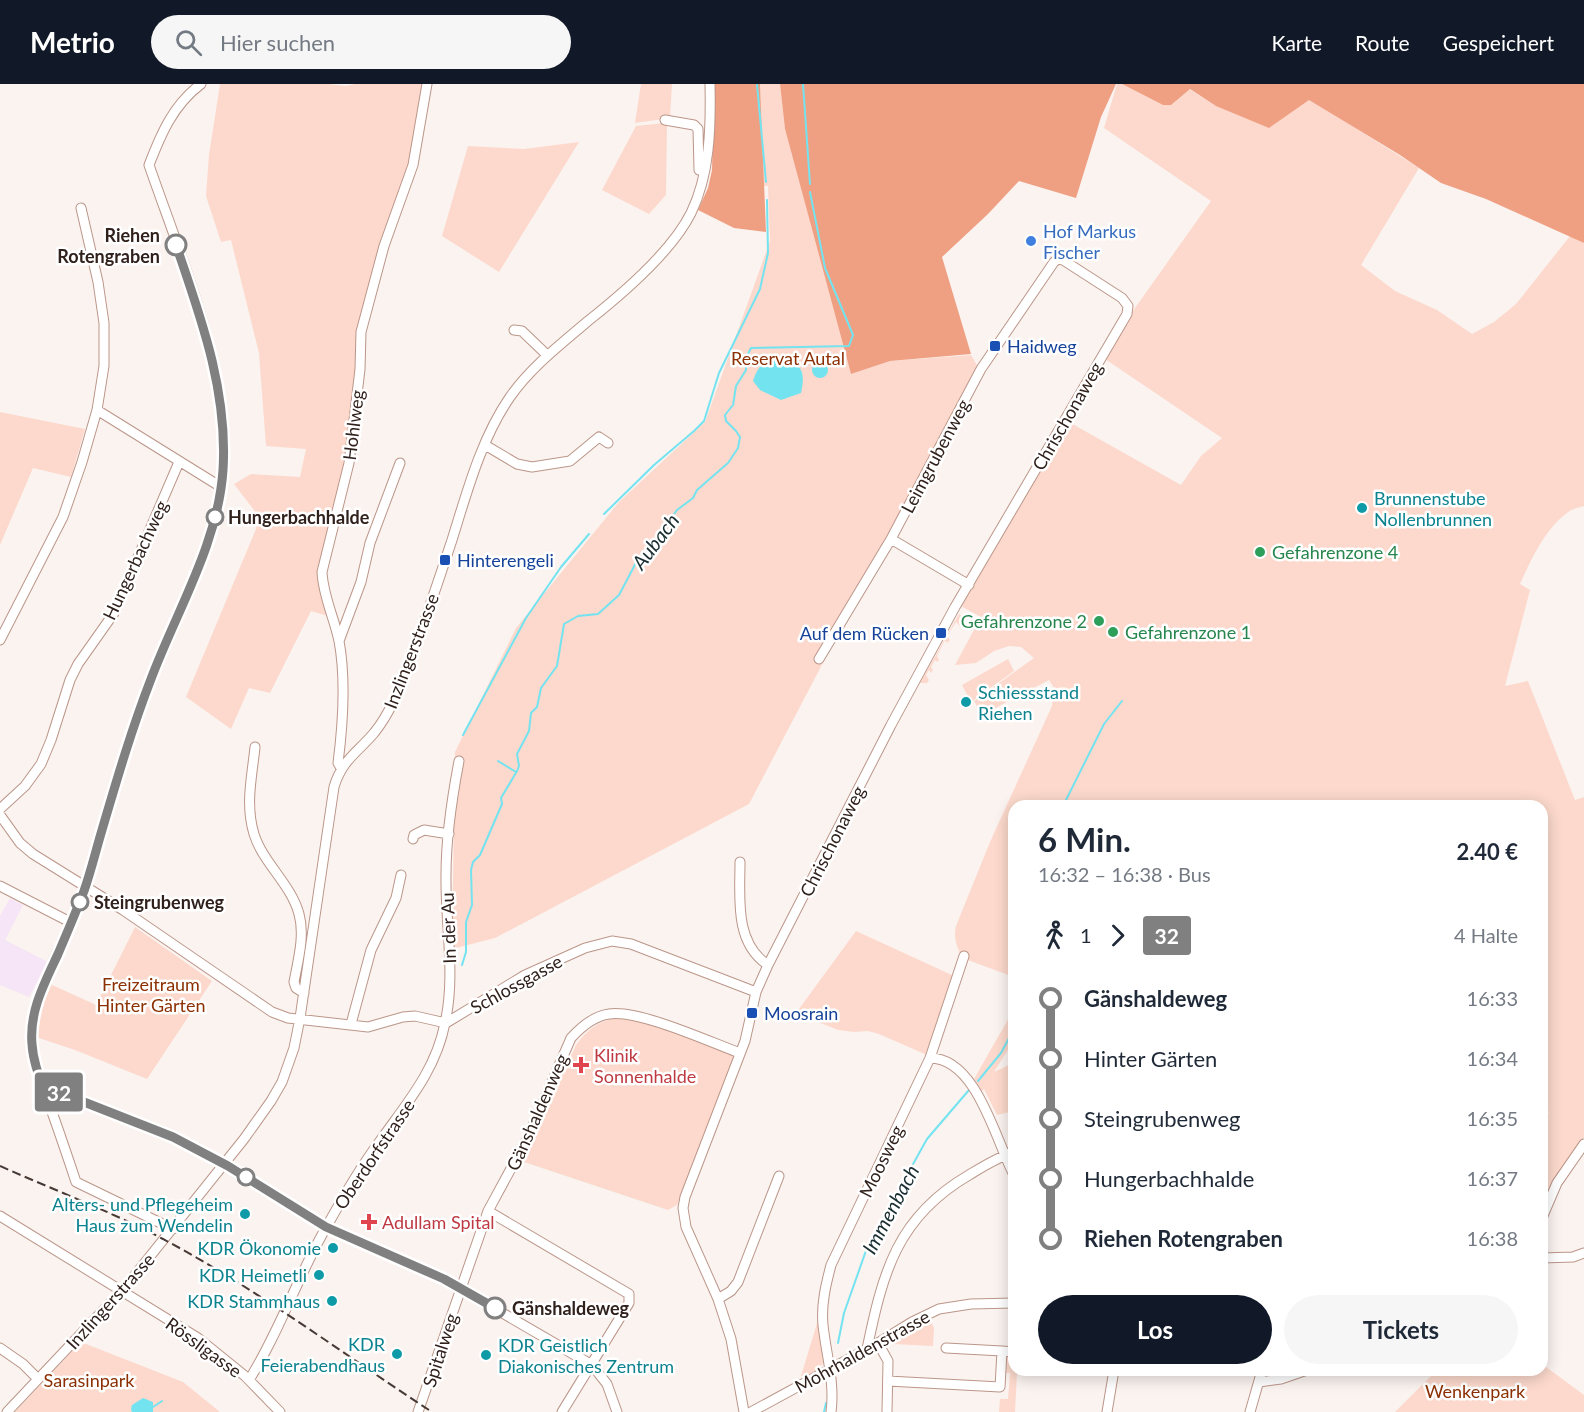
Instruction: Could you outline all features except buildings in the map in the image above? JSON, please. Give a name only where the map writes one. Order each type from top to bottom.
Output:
[{"type":"street","points":[[173,1229],[76,1182],[34,1062],[32,1025],[41,990],[72,923],[86,886],[135,721],[151,676],[210,537],[221,487],[224,444],[223,409],[217,380],[198,308],[149,165],[178,105],[201,84]]},
{"type":"street","name":"Hohlweg","points":[[340,768],[338,763],[343,710],[339,641],[322,587],[322,572],[349,463],[360,369],[361,332],[384,246],[413,165],[427,84]]},
{"type":"street","name":"Inzlingerstrasse","points":[[7,1412],[121,1292],[262,1115],[282,1082],[294,1048],[300,1018],[334,787],[340,768],[381,724],[394,699],[427,614],[465,497],[485,445],[511,397],[547,355],[610,304],[683,227],[697,200],[704,174],[711,112],[710,84]]},
{"type":"street","points":[[665,120],[694,125],[698,129],[700,178]]},
{"type":"street","points":[[0,640],[63,517],[97,410],[104,366],[104,323],[98,282],[81,208]]},
{"type":"street","name":"Chrischonaweg","points":[[744,1412],[731,1339],[718,1299],[686,1227],[683,1208],[685,1197],[740,1053],[748,1030],[756,992],[768,965],[891,724],[1127,314],[1128,306],[1122,298],[1058,259]]},
{"type":"street","name":"Leimgrubenweg","points":[[819,659],[891,539],[981,369],[1058,259]]},
{"type":"street","points":[[514,330],[522,331],[547,355]]},
{"type":"street","points":[[97,410],[221,487]]},
{"type":"street","points":[[485,445],[517,464],[532,467],[570,461],[599,437],[608,443]]},
{"type":"street","name":"Hungerbachweg","points":[[0,809],[25,786],[40,764],[51,740],[70,680],[78,664],[114,613],[179,462]]},
{"type":"street","points":[[339,641],[361,582],[374,532],[400,463]]},
{"type":"street","points":[[891,539],[969,585]]},
{"type":"street","points":[[255,747],[249,791],[251,820],[259,846],[299,913],[301,934],[294,982],[296,988],[304,993]]},
{"type":"street","name":"In der Au","points":[[446,1023],[450,980],[446,874],[450,806],[459,761]]},
{"type":"street","points":[[0,815],[20,843],[33,854],[130,914],[272,1012],[288,1018],[368,1027],[415,1016],[446,1023]]},
{"type":"street","points":[[413,839],[414,835],[424,830],[448,834]]},
{"type":"street","points":[[740,862],[740,903],[744,936],[759,959],[768,965]]},
{"type":"street","points":[[351,1024],[371,950],[396,898],[401,875]]},
{"type":"street","points":[[0,886],[72,923]]},
{"type":"street","name":"Schlossgasse","points":[[446,1023],[525,975],[585,948],[612,941],[631,944],[756,992]]},
{"type":"street","name":"Moosweg","points":[[831,1412],[831,1370],[823,1322],[825,1292],[831,1265],[930,1058],[964,956]]},
{"type":"street","name":"Gänshaldenweg","points":[[460,1288],[488,1211],[527,1139],[571,1038],[579,1029],[595,1018],[608,1014],[636,1015],[740,1053]]},
{"type":"street","name":"Oberdorfstrasse","points":[[249,1380],[273,1339],[326,1227],[378,1143],[424,1079],[437,1052],[446,1023]]},
{"type":"street","points":[[930,1058],[947,1061],[960,1071],[977,1090],[1008,1163]]},
{"type":"street","points":[[45,1092],[56,1091],[173,1137],[224,1164],[326,1227],[411,1263],[460,1288],[592,1365],[607,1384],[617,1412]]},
{"type":"street","points":[[1548,1204],[1557,1183],[1584,1144]]},
{"type":"street","points":[[867,1349],[878,1297],[890,1259],[917,1217],[934,1198],[951,1185],[1008,1154]]},
{"type":"street","points":[[718,1299],[731,1291],[738,1282],[779,1176]]},
{"type":"street","points":[[488,1211],[629,1294],[629,1303],[562,1412]]},
{"type":"street","name":"Rössligasse","points":[[0,1216],[198,1338],[249,1380],[280,1412]]},
{"type":"street","points":[[1548,1258],[1573,1257],[1584,1253]]},
{"type":"street","name":"Spitalweg","points":[[418,1412],[460,1288]]},
{"type":"street","name":"Mohrhaldenstrasse","points":[[751,1412],[831,1370],[912,1322],[939,1310],[971,1304],[1008,1303]]},
{"type":"street","points":[[878,1343],[888,1362],[887,1412]]},
{"type":"street","points":[[0,1348],[23,1364],[38,1379]]},
{"type":"street","points":[[946,1348],[1008,1352]]},
{"type":"street","points":[[888,1381],[1000,1387],[1002,1351]]},
{"type":"street","points":[[1107,1412],[1113,1376]]},
{"type":"street","points":[[1250,1412],[1260,1376]]},
{"type":"street","points":[[1259,1382],[1290,1376]]},
{"type":"shaded area","points":[[714,84],[760,84],[766,232],[734,228],[698,210],[708,188],[712,170]]},
{"type":"shaded area","points":[[780,84],[1116,84],[1101,117],[1076,198],[1019,181],[942,257],[971,354],[890,361],[851,374],[785,129]]},
{"type":"shaded area","points":[[1122,84],[1584,84],[1584,243],[1486,199],[1441,183],[1400,155],[1309,100],[1269,128],[1216,106],[1190,89],[1171,105],[1163,105]]},
{"type":"shaded area","points":[[10,898],[23,905],[5,940],[48,962],[29,997],[0,985],[0,916]]},
{"type":"green space","points":[[220,84],[346,86],[426,84],[411,164],[362,321],[354,423],[321,569],[328,616],[311,611],[270,693],[249,688],[231,729],[186,697],[256,529],[257,514],[234,484],[251,474],[300,477],[306,449],[266,446],[259,353],[231,240],[221,242],[206,196],[209,155]]},
{"type":"green space","points":[[641,84],[672,84],[670,118],[635,123]]},
{"type":"green space","name":"Reservat Autal","points":[[760,84],[780,84],[785,129],[851,374],[890,361],[971,355],[978,367],[749,804],[495,938],[452,949],[455,752],[516,628],[619,502],[705,422],[770,241],[768,186],[764,186]]},
{"type":"green space","points":[[1117,84],[1122,84],[1163,105],[1171,105],[1189,89],[1216,106],[1309,99],[1419,168],[1361,265],[1395,291],[1437,310],[1472,334],[1494,322],[1516,304],[1570,236],[1584,243],[1584,506],[1569,512],[1552,527],[1539,546],[1520,584],[1530,590],[1505,686],[1528,681],[1575,800],[1584,797],[1584,1137],[1548,1195],[1548,800],[1009,800],[1052,706],[1054,688],[1049,680],[982,715],[974,701],[1034,658],[1021,647],[1009,646],[994,651],[976,663],[955,665],[981,617],[957,604],[1067,421],[1181,485],[1201,456],[1222,438],[1105,359],[1135,308],[1211,201],[1104,128]]},
{"type":"green space","points":[[667,124],[666,195],[649,214],[602,190],[636,126]]},
{"type":"green space","points":[[579,142],[499,272],[442,236],[468,146],[524,149]]},
{"type":"green space","points":[[0,412],[85,429],[71,477],[33,468],[0,545]]},
{"type":"green space","points":[[959,614],[964,617],[960,626],[956,622],[947,636],[950,640],[947,643],[945,640],[937,656],[939,660],[937,662],[935,660],[931,667],[933,670],[931,673],[929,670],[926,675],[929,680],[927,683],[920,683]]},
{"type":"green space","points":[[1008,659],[1014,671],[971,702],[962,685]]},
{"type":"green space","points":[[1008,803],[1008,975],[965,959],[956,944],[956,926]]},
{"type":"green space","name":"Freizeitraum Hinter Gärten","points":[[135,927],[212,981],[147,1079],[36,1037],[41,1010],[50,984],[96,1005]]},
{"type":"green space","points":[[856,931],[954,976],[927,1055],[879,1034],[868,1031],[838,1030],[796,1013]]},
{"type":"green space","points":[[615,1018],[643,1022],[737,1055],[677,1205],[668,1210],[524,1162],[576,1045],[593,1027]]},
{"type":"green space","points":[[1008,1020],[1008,1050],[994,1072],[1008,1065],[1008,1112],[997,1115],[984,1089],[982,1091],[974,1079]]},
{"type":"green space","points":[[929,1318],[934,1328],[933,1346],[893,1344],[898,1333]]},
{"type":"green space","points":[[818,1320],[823,1363],[819,1369],[804,1377],[801,1376]]},
{"type":"green space","name":"Sarasinpark","points":[[81,1342],[183,1382],[220,1412],[153,1412],[153,1402],[131,1409],[132,1412],[15,1412]]},
{"type":"green space","points":[[1006,1354],[1008,1354],[1008,1373],[1005,1373]]},
{"type":"green space","name":"Wenkenpark","points":[[1548,1368],[1584,1395],[1584,1412],[1395,1412],[1431,1376],[1548,1376]]},
{"type":"green space","points":[[1010,1376],[1017,1376],[1015,1412],[999,1412],[1000,1399],[1008,1399]]},
{"type":"water","points":[[773,358],[799,367],[803,377],[801,393],[781,400],[760,390],[753,381],[754,377],[763,364]]},
{"type":"water","points":[[820,362],[826,364],[828,370],[826,376],[820,378],[814,376],[812,370],[814,364]]},
{"type":"water","points":[[143,1398],[153,1402],[153,1412],[132,1412],[132,1405]]},
{"type":"waterway","name":"Aubach","points":[[757,84],[766,182]]},
{"type":"waterway","name":"Aubach","points":[[803,84],[810,184]]},
{"type":"waterway","name":"Aubach","points":[[462,965],[466,952],[466,922],[472,905],[471,870],[473,862],[480,855],[502,804],[501,798],[519,766],[517,754],[529,731],[531,713],[537,707],[541,688],[557,666],[564,624],[578,616],[598,614],[619,595],[638,559],[663,537],[666,525],[677,510],[693,498],[697,490],[728,463],[738,448],[740,437],[726,421],[725,415],[733,405],[736,386],[746,370],[746,358],[751,348],[849,346],[853,335],[825,268],[810,192]]},
{"type":"waterway","name":"Aubach","points":[[604,514],[654,465],[704,421],[719,373],[760,289],[768,253],[767,200]]},
{"type":"waterway","name":"Aubach","points":[[463,735],[526,618],[561,567],[589,534]]},
{"type":"waterway","name":"Immenbach","points":[[1066,800],[1104,724],[1122,701]]},
{"type":"waterway","points":[[498,761],[516,772]]},
{"type":"waterway","name":"Immenbach","points":[[978,1081],[1001,1053],[1008,1040]]},
{"type":"waterway","name":"Immenbach","points":[[838,1343],[844,1313],[868,1245],[927,1139],[969,1090]]},
{"type":"waterway","points":[[153,1407],[162,1401]]},
{"type":"waterway","name":"Immenbach","points":[[824,1412],[826,1403]]},
{"type":"railway","points":[[0,1166],[123,1219],[198,1258],[266,1300],[432,1412]]},
{"type":"bus line","name":"32","points":[[176,245],[198,308],[223,409],[224,444],[220,495],[206,548],[151,676],[135,721],[84,890],[72,923],[41,990],[32,1025],[34,1062],[45,1092],[56,1091],[173,1137],[228,1166],[326,1227],[411,1263],[495,1308]]},
{"type":"place","name":"Hof Markus Fischer","points":[[1031,241]]},
{"type":"place","name":"Riehen Rotengraben","points":[[176,245]]},
{"type":"place","name":"Haidweg","points":[[995,346]]},
{"type":"place","name":"Brunnenstube Nollenbrunnen","points":[[1362,508]]},
{"type":"place","name":"Hungerbachhalde","points":[[215,517]]},
{"type":"place","name":"Gefahrenzone 4","points":[[1260,552]]},
{"type":"place","name":"Hinterengeli","points":[[445,560]]},
{"type":"place","name":"Gefahrenzone 2","points":[[1099,621]]},
{"type":"place","name":"Gefahrenzone 1","points":[[1113,632]]},
{"type":"place","name":"Auf dem Rücken","points":[[941,633]]},
{"type":"place","name":"Schiessstand Riehen","points":[[966,702]]},
{"type":"place","name":"Steingrubenweg","points":[[80,902]]},
{"type":"place","name":"Moosrain","points":[[752,1013]]},
{"type":"place","name":"Klinik Sonnenhalde","points":[[581,1065]]},
{"type":"place","name":"Alters- und Pflegeheim Haus zum Wendelin","points":[[245,1214]]},
{"type":"place","name":"Adullam Spital","points":[[369,1222]]},
{"type":"place","name":"KDR Ökonomie","points":[[333,1248]]},
{"type":"place","name":"KDR Heimetli","points":[[319,1275]]},
{"type":"place","name":"KDR Stammhaus","points":[[332,1301]]},
{"type":"place","name":"Gänshaldeweg","points":[[495,1308]]},
{"type":"place","name":"KDR Feierabendhaus","points":[[397,1354]]},
{"type":"place","name":"KDR Geistlich Diakonisches Zentrum","points":[[486,1355]]}]
